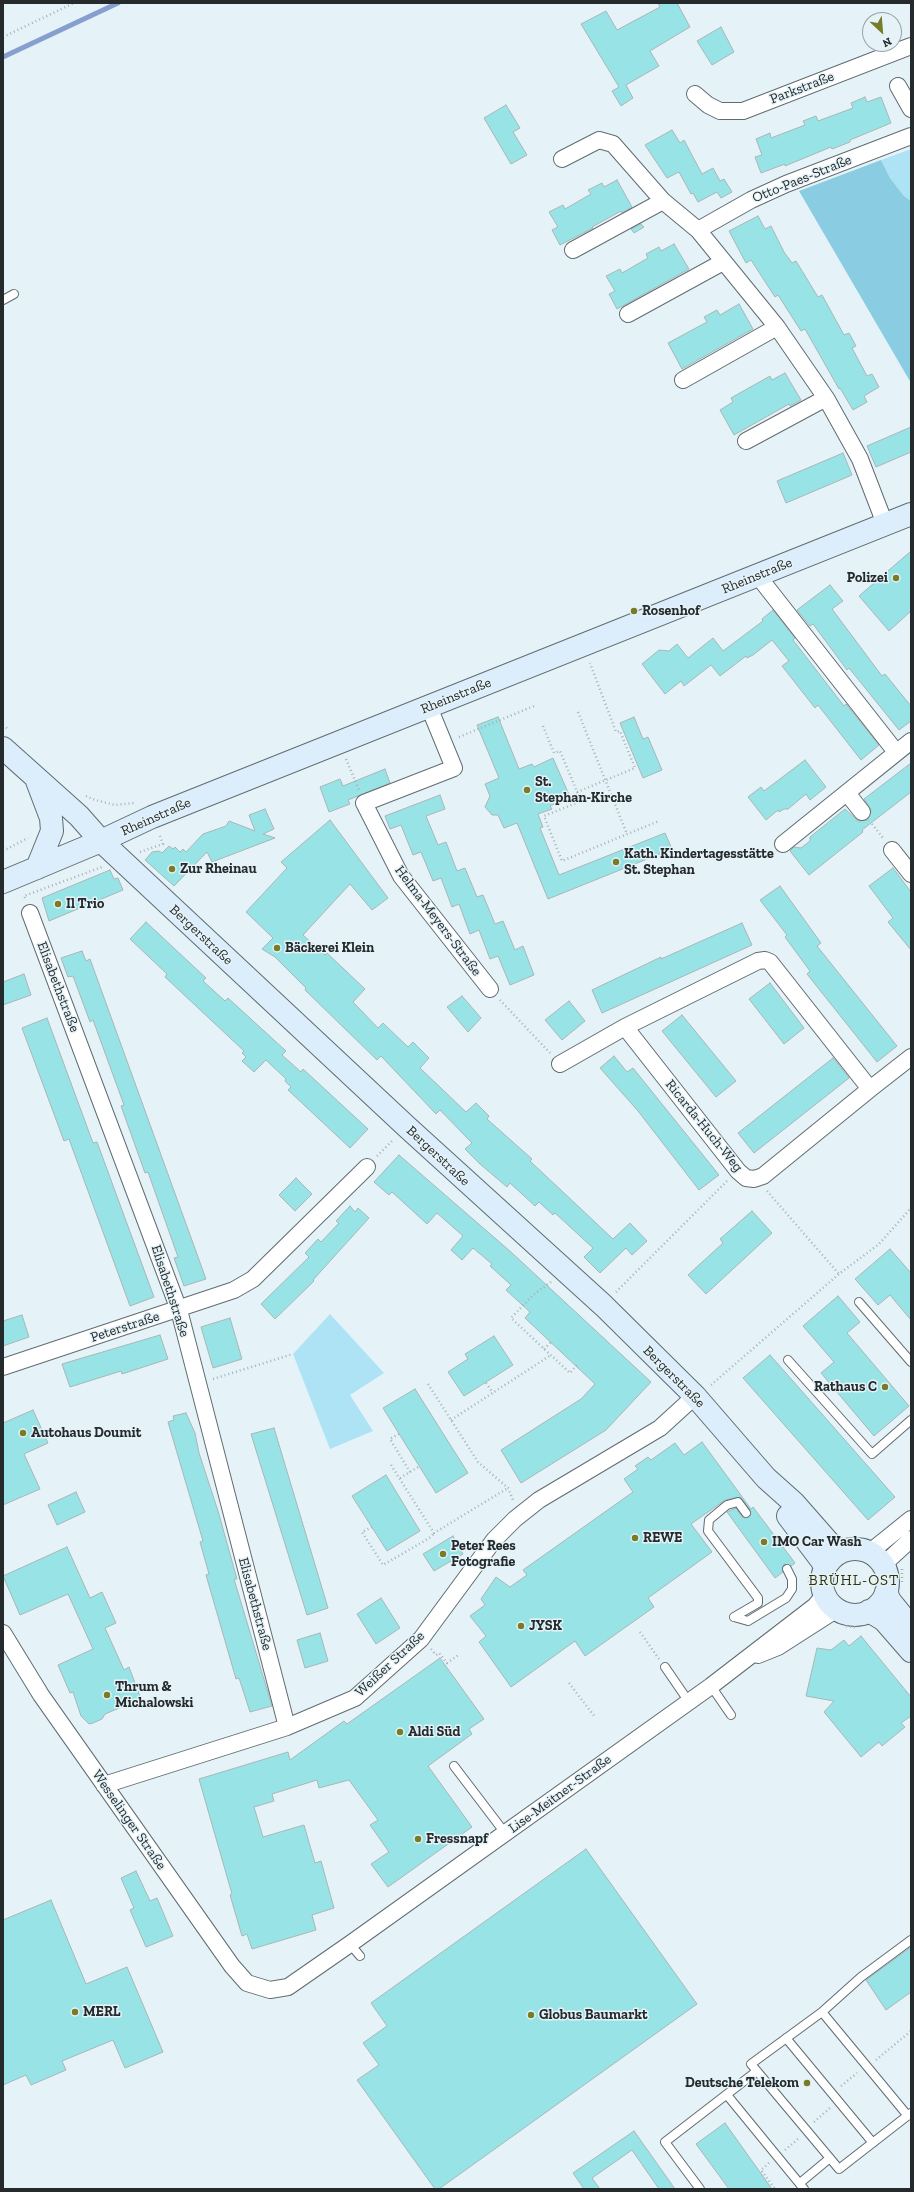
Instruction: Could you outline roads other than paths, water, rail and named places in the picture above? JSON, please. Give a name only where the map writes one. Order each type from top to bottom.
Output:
[{"type":"street","name":"Parkstraße","points":[[695,94],[708,105],[720,111],[743,111],[911,46]]},
{"type":"street","points":[[898,86],[911,109]]},
{"type":"street","name":"Otto-Paes-Straße","points":[[698,230],[751,200],[786,184],[911,136]]},
{"type":"street","points":[[562,159],[599,140],[613,144],[663,200],[698,230],[777,327],[826,398],[860,459],[885,524]]},
{"type":"street","points":[[573,250],[663,200]]},
{"type":"street","points":[[628,314],[723,262]]},
{"type":"street","points":[[683,380],[777,327]]},
{"type":"street","points":[[746,441],[826,398]]},
{"type":"street","name":"Rheinstraße","points":[[3,882],[101,841],[152,817],[911,514]]},
{"type":"street","points":[[758,576],[896,752]]},
{"type":"street","name":"Helma-Meyers-Straße","points":[[429,707],[454,768],[364,803],[401,876],[490,989]]},
{"type":"street","points":[[783,844],[911,741]]},
{"type":"street","name":"Bergerstraße","points":[[3,748],[79,816],[101,841],[407,1127],[604,1306],[695,1396],[766,1478],[794,1503],[830,1544],[841,1552]]},
{"type":"street","points":[[36,778],[51,818],[52,831],[37,868]]},
{"type":"street","points":[[846,793],[862,812]]},
{"type":"street","points":[[892,850],[911,874]]},
{"type":"street","name":"Elisabethstraße","points":[[30,913],[179,1310],[287,1727]]},
{"type":"street","points":[[560,1064],[625,1027],[758,961],[765,960],[770,962],[870,1089]]},
{"type":"street","name":"Ricarda-Huch-Weg","points":[[625,1027],[738,1171],[746,1178],[754,1179],[763,1176],[870,1089],[911,1058]]},
{"type":"street","name":"Peterstraße","points":[[3,1367],[179,1310],[234,1290],[253,1279],[367,1167]]},
{"type":"street","name":"Weißer Straße","points":[[104,1785],[287,1727],[355,1698],[421,1639],[494,1540],[518,1516],[539,1500],[660,1428],[695,1396]]},
{"type":"street","name":"Bergerstraße","points":[[766,1478],[792,1521],[822,1561],[825,1568]]},
{"type":"street","points":[[877,1558],[911,1519]]},
{"type":"street","points":[[877,1558],[911,1539]]},
{"type":"street","points":[[861,1549],[877,1558],[887,1574],[886,1592],[882,1599],[870,1611],[852,1615],[840,1611],[829,1603],[824,1595],[822,1585],[825,1568],[832,1557],[841,1552],[861,1549]]},
{"type":"street","points":[[886,1592],[890,1601],[911,1627]]},
{"type":"street","name":"Lise-Meitner-Straße","points":[[270,1990],[288,1987],[355,1950],[505,1833],[747,1659],[759,1647],[815,1606],[824,1595]]},
{"type":"street","name":"Lise-Meitner-Straße","points":[[747,1659],[778,1647],[831,1614],[840,1611]]},
{"type":"street","points":[[870,1611],[884,1620],[911,1650]]},
{"type":"street","name":"Wesselinger Straße","points":[[3,1633],[41,1695],[232,1966],[247,1983],[270,1990]]},
{"type":"lane","points":[[3,300],[14,294]]},
{"type":"lane","points":[[859,1302],[911,1362]]},
{"type":"lane","points":[[788,1360],[872,1454],[911,1420]]},
{"type":"lane","points":[[746,1513],[738,1502],[727,1505],[710,1520],[708,1531],[758,1598],[758,1603],[734,1617],[748,1621],[786,1598],[792,1589],[792,1579],[787,1569]]},
{"type":"lane","points":[[665,1667],[689,1702]]},
{"type":"lane","points":[[711,1686],[732,1715]]},
{"type":"lane","points":[[454,1766],[505,1833]]},
{"type":"lane","points":[[822,2012],[909,2114],[839,2169],[751,2064],[822,2012],[860,1977],[911,1940]]},
{"type":"lane","points":[[786,2038],[873,2143]]},
{"type":"lane","points":[[700,2189],[665,2142],[757,2071]]},
{"type":"lane","points":[[727,2095],[802,2186],[830,2158]]},
{"type":"waterway","points":[[3,57],[118,3]]},
{"type":"place","name":"Polizei","points":[[896,578]]},
{"type":"place","name":"Rosenhof","points":[[634,611]]},
{"type":"place","name":"St. Stephan-Kirche","points":[[527,790]]},
{"type":"place","name":"Kath. Kindertagesstätte St. Stephan","points":[[616,862]]},
{"type":"place","name":"Zur Rheinau","points":[[172,869]]},
{"type":"place","name":"Il Trio","points":[[58,904]]},
{"type":"place","name":"Bäckerei Klein","points":[[277,948]]},
{"type":"place","name":"Rathaus C","points":[[885,1387]]},
{"type":"place","name":"Autohaus Doumit","points":[[23,1433]]},
{"type":"place","name":"REWE","points":[[635,1538]]},
{"type":"place","name":"IMO Car Wash","points":[[764,1542]]},
{"type":"place","name":"Peter Rees Fotografie","points":[[443,1554]]},
{"type":"place","name":"JYSK","points":[[521,1626]]},
{"type":"place","name":"Thrum & Michalowski","points":[[107,1695]]},
{"type":"place","name":"Aldi Süd","points":[[400,1732]]},
{"type":"place","name":"Fressnapf","points":[[418,1839]]},
{"type":"place","name":"MERL","points":[[75,2012]]},
{"type":"place","name":"Globus Baumarkt","points":[[531,2015]]},
{"type":"place","name":"Deutsche Telekom","points":[[807,2083]]},
{"type":"district","name":"BRÜHL-OST","points":[[854,1581]]}]
